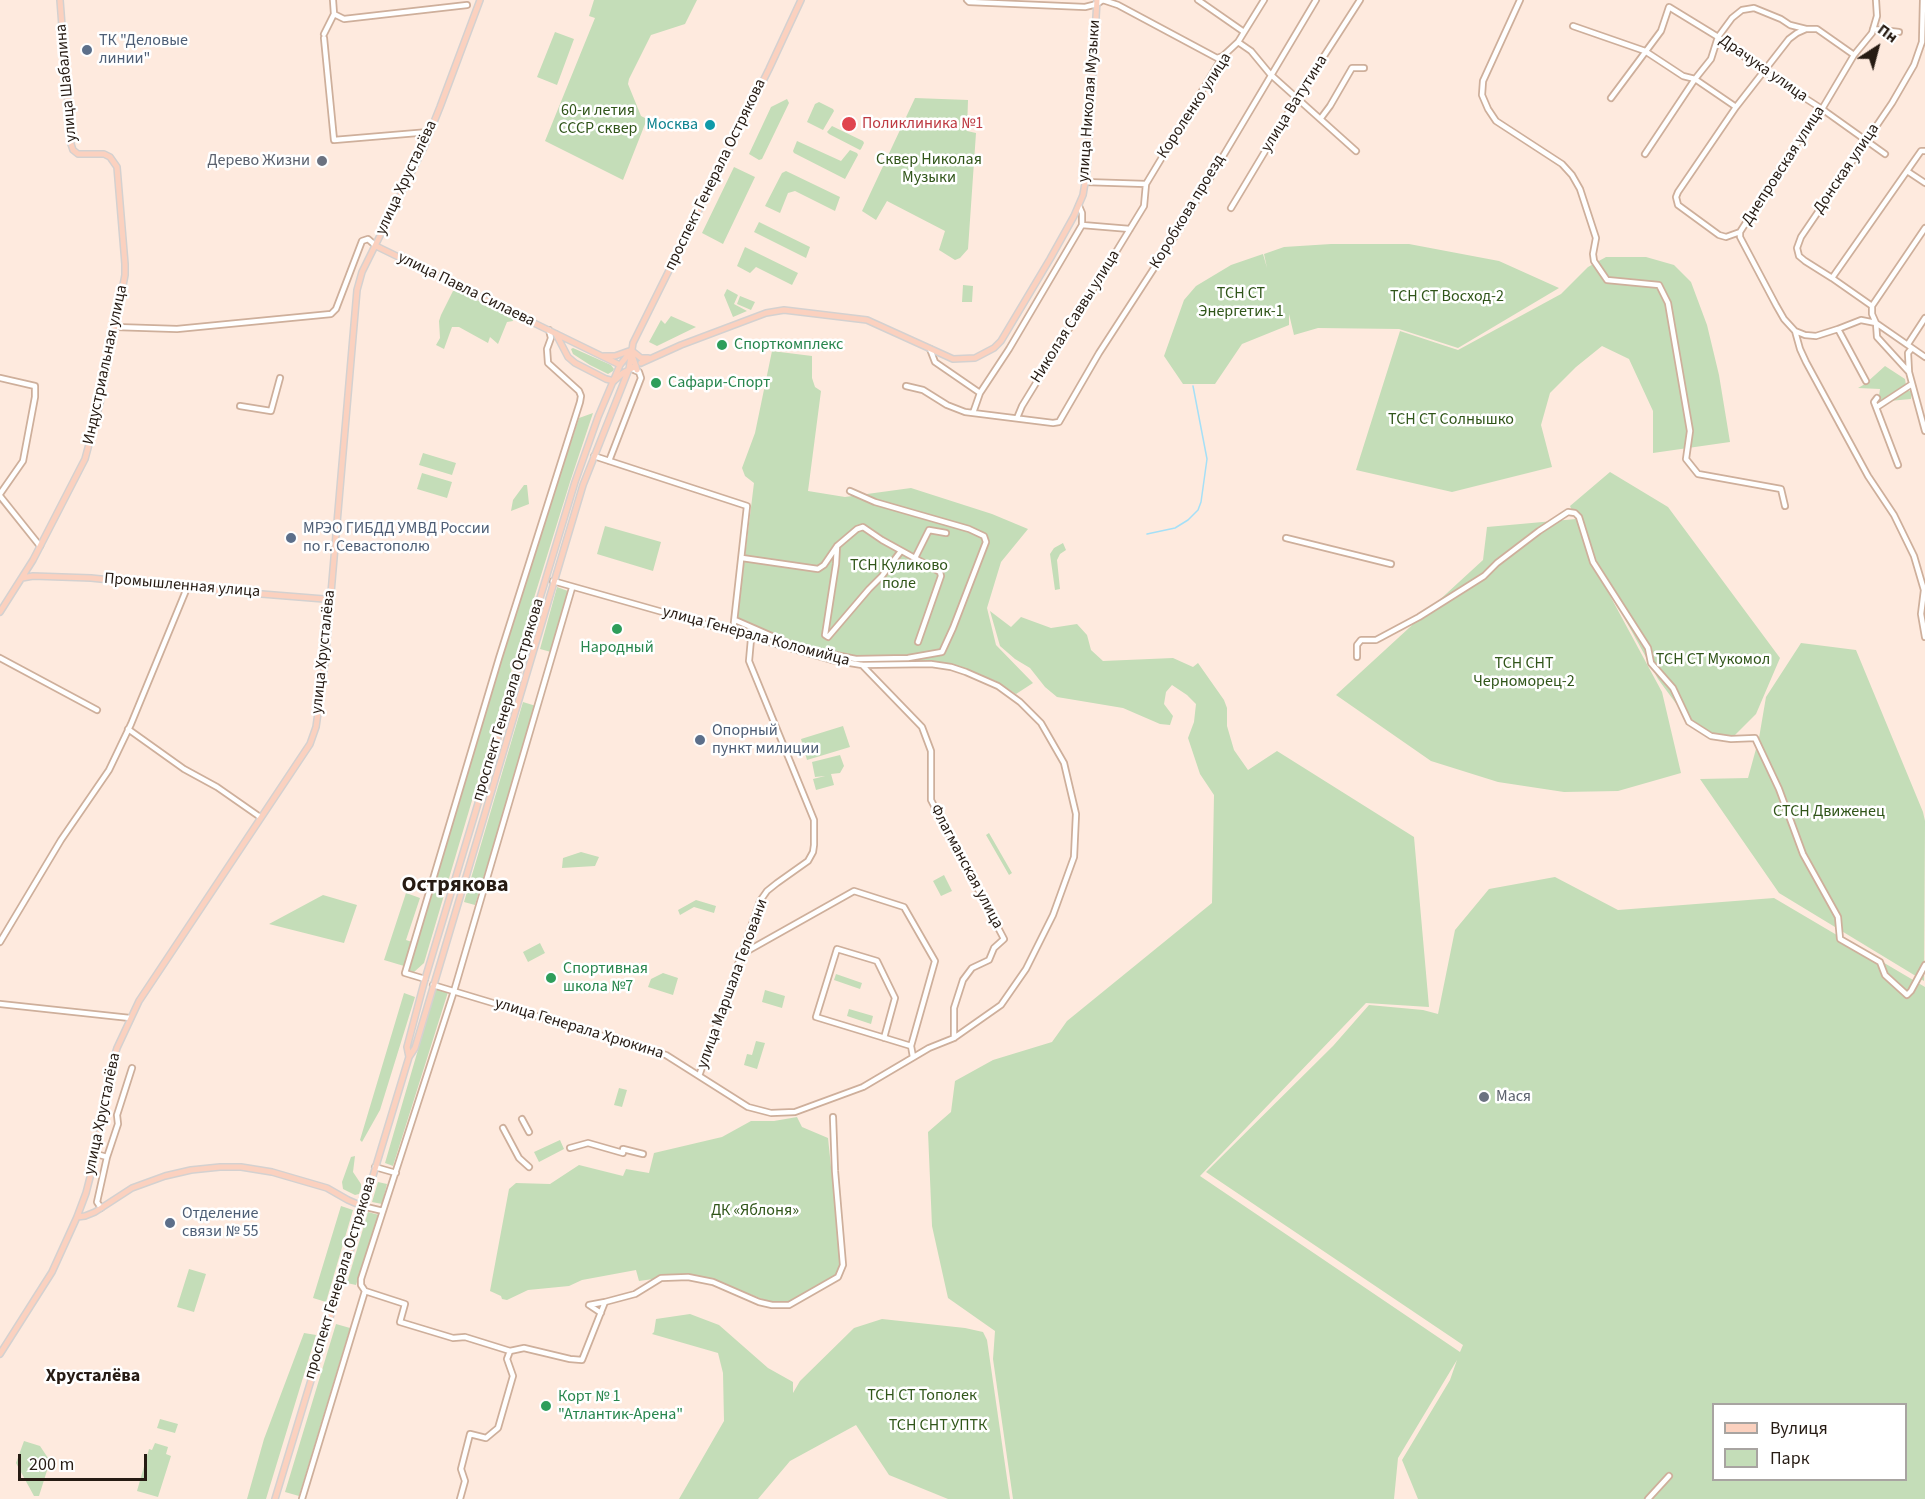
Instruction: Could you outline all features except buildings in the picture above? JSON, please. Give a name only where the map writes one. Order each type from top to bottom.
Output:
[{"type":"main road","name":"улица Шабалина","points":[[60,0],[73,150],[78,154],[104,154],[110,157],[117,167]]},
{"type":"main road","name":"улица Хрусталёва","points":[[0,1354],[51,1272],[86,1193],[96,1154],[110,1071],[130,1018],[139,1001],[310,744],[316,727],[322,686],[356,300],[362,272],[429,132],[480,0]]},
{"type":"main road","name":"проспект Генерала Острякова","points":[[409,1057],[407,1047],[425,979],[574,482],[598,417],[620,365],[631,350],[684,238],[770,69],[801,0]]},
{"type":"main road","name":"улица Николая Музыки","points":[[930,349],[946,357],[960,360],[975,358],[987,353],[1001,341],[1079,206],[1085,182],[1097,2]]},
{"type":"main road","name":"Индустриальная улица","points":[[0,612],[33,560],[85,459],[100,404],[125,264],[117,167]]},
{"type":"main road","name":"улица Павла Силаева","points":[[376,246],[620,365]]},
{"type":"main road","points":[[556,334],[568,357],[575,363],[614,381],[629,369],[658,355],[766,313],[784,310],[867,320],[930,349]]},
{"type":"main road","points":[[568,357],[568,349],[575,344]]},
{"type":"main road","name":"проспект Генерала Острякова","points":[[275,1499],[362,1206],[409,1057],[415,1048],[582,487],[629,369],[631,350]]},
{"type":"main road","points":[[631,350],[641,358],[658,355]]},
{"type":"main road","points":[[599,356],[615,356],[631,350]]},
{"type":"main road","points":[[631,350],[638,366]]},
{"type":"main road","points":[[617,395],[623,373],[620,365]]},
{"type":"main road","points":[[33,560],[31,568],[33,576]]},
{"type":"main road","name":"Промышленная улица","points":[[22,579],[33,576],[91,578],[187,588],[330,598]]},
{"type":"main road","points":[[77,1216],[86,1216],[132,1188],[165,1176],[220,1167],[241,1167],[272,1172],[327,1188],[362,1206]]},
{"type":"street","points":[[333,0],[334,14],[324,36],[334,140],[429,132]]},
{"type":"street","points":[[968,1],[1085,7],[1103,0],[1118,5],[1217,58],[1223,56]]},
{"type":"street","points":[[1198,0],[1244,32]]},
{"type":"street","name":"Короленко улица","points":[[1137,216],[1144,206],[1146,184],[1223,56],[1238,42],[1264,0]]},
{"type":"street","name":"Коробкова проезд","points":[[1017,418],[1056,423],[1182,225],[1316,0]]},
{"type":"street","name":"улица Ватутина","points":[[1231,208],[1297,98],[1360,0]]},
{"type":"street","points":[[1520,0],[1483,81],[1482,94],[1488,109],[1496,121],[1562,164],[1572,175],[1580,189],[1596,238],[1594,261],[1607,280],[1659,285],[1668,303],[1690,431],[1686,459],[1698,474],[1781,489],[1785,506]]},
{"type":"street","points":[[1876,0],[1877,16],[1873,29],[1899,32]]},
{"type":"street","name":"Донская улица","points":[[1872,306],[1805,261],[1799,256],[1797,248],[1801,237],[1892,104],[1914,65],[1920,53],[1923,33],[1923,0]]},
{"type":"street","points":[[334,14],[344,19],[467,5]]},
{"type":"street","name":"Драчука улица","points":[[1645,51],[1661,31],[1669,8],[1718,37],[1763,71],[1885,154]]},
{"type":"street","points":[[1645,154],[1711,59],[1718,37],[1742,9],[1754,8],[1790,25],[1817,29],[1854,55]]},
{"type":"street","points":[[1574,26],[1645,51],[1683,76],[1695,79],[1736,107]]},
{"type":"street","points":[[1740,232],[1726,237],[1719,235],[1678,205],[1676,197],[1763,71],[1789,39],[1806,29]]},
{"type":"street","name":"Днепровская улица","points":[[1873,29],[1854,55],[1822,109],[1791,152],[1740,232],[1740,237],[1784,319],[1795,331],[1806,362],[1914,556],[1924,590],[1921,614],[1925,637]]},
{"type":"street","points":[[1238,42],[1251,51],[1270,74],[1356,151]]},
{"type":"street","points":[[1611,98],[1645,51]]},
{"type":"street","points":[[1321,118],[1352,68],[1364,68]]},
{"type":"street","points":[[1832,278],[1921,151],[1925,151]]},
{"type":"street","points":[[1907,171],[1925,183]]},
{"type":"street","points":[[1085,182],[1146,184]]},
{"type":"street","points":[[973,413],[980,393],[1009,349],[1082,225],[1082,213],[1079,206]]},
{"type":"street","name":"Николая Саввы улица","points":[[1017,418],[1039,376],[1137,216]]},
{"type":"street","points":[[1082,225],[1130,229]]},
{"type":"street","points":[[1909,372],[1877,337],[1872,306],[1925,228]]},
{"type":"street","points":[[115,327],[177,329],[331,314],[336,309],[362,241],[368,239],[376,246]]},
{"type":"street","points":[[1925,318],[1908,352],[1909,372],[1925,431]]},
{"type":"street","points":[[1795,331],[1816,336],[1861,320],[1876,323],[1925,357]]},
{"type":"street","points":[[1838,329],[1866,381]]},
{"type":"street","points":[[425,979],[405,973],[496,669],[580,402],[579,391],[548,363],[547,349],[551,338],[549,330]]},
{"type":"street","points":[[930,349],[935,362],[980,393]]},
{"type":"street","points":[[609,460],[641,378],[638,366]]},
{"type":"street","points":[[0,378],[35,386],[23,461],[0,495],[40,546]]},
{"type":"street","points":[[240,406],[271,411],[280,378]]},
{"type":"street","points":[[1876,407],[1912,384]]},
{"type":"street","points":[[906,386],[923,390],[957,410],[1017,418]]},
{"type":"street","points":[[1877,398],[1874,402],[1898,465]]},
{"type":"street","points":[[594,456],[747,506],[733,631]]},
{"type":"street","points":[[735,620],[799,648],[856,659],[908,658],[942,652],[986,542],[984,536],[969,529],[875,502],[850,490]]},
{"type":"street","points":[[1357,657],[1357,645],[1361,640],[1376,639],[1419,617],[1484,576],[1497,563],[1539,531],[1568,512],[1575,513],[1579,517],[1593,562],[1648,648],[1651,663],[1673,688],[1689,722],[1712,736],[1731,739],[1755,738],[1779,789],[1803,854],[1838,917],[1840,939],[1880,962],[1885,975],[1907,995],[1925,965]]},
{"type":"street","points":[[741,558],[814,570],[824,565],[837,546],[861,527],[939,570],[941,576],[918,642]]},
{"type":"street","points":[[915,558],[929,530],[946,532]]},
{"type":"street","points":[[1286,538],[1390,564]]},
{"type":"street","points":[[837,546],[825,634],[828,637],[902,550]]},
{"type":"street","name":"улица Генерала Коломийца","points":[[553,581],[733,631],[751,639],[832,660],[862,665],[931,664],[966,672],[998,686],[1020,702],[1041,723],[1064,763],[1076,814],[1074,857],[1053,915],[1026,969],[1001,1005],[954,1038],[913,1057],[862,1087],[795,1112],[771,1113],[748,1107]]},
{"type":"street","points":[[0,942],[61,840],[109,770],[187,588]]},
{"type":"street","points":[[572,588],[454,991],[361,1279],[361,1285],[365,1291],[405,1304],[400,1322],[453,1338],[465,1337],[510,1351],[524,1348],[582,1360],[605,1302]]},
{"type":"street","name":"улица Маршала Геловани","points":[[699,1076],[764,896],[777,883],[808,861],[813,852],[814,820],[749,661],[751,639]]},
{"type":"street","points":[[0,658],[97,710]]},
{"type":"street","name":"Флагманская улица","points":[[862,665],[922,727],[931,750],[930,800],[1004,939],[994,948],[989,960],[972,968],[963,980],[954,1008],[954,1038]]},
{"type":"street","points":[[128,729],[184,769],[217,787],[260,817]]},
{"type":"street","points":[[742,954],[854,891],[904,907],[936,961],[911,1046],[913,1057]]},
{"type":"street","points":[[884,1038],[895,998],[877,961],[837,949],[816,1017],[884,1038],[911,1046]]},
{"type":"street","name":"улица Генерала Хрюкина","points":[[433,985],[666,1055],[748,1107]]},
{"type":"street","points":[[0,1004],[130,1018]]},
{"type":"street","points":[[100,1208],[97,1202],[106,1157],[118,1124],[117,1115],[132,1068]]},
{"type":"street","points":[[601,1313],[589,1305],[634,1294],[661,1278],[688,1277],[713,1282],[759,1302],[789,1305],[838,1277],[843,1265],[833,1117]]},
{"type":"street","points":[[522,1119],[529,1132]]},
{"type":"street","points":[[503,1128],[519,1158],[529,1167]]},
{"type":"street","points":[[570,1148],[588,1143],[623,1154],[623,1149],[643,1154]]},
{"type":"street","points":[[96,1154],[106,1157]]},
{"type":"street","points":[[375,1167],[396,1173]]},
{"type":"street","points":[[362,1206],[383,1211]]},
{"type":"street","points":[[302,1499],[365,1291]]},
{"type":"street","points":[[460,1499],[465,1481],[461,1469],[470,1434],[486,1438],[498,1428],[513,1376],[507,1359],[510,1351]]},
{"type":"street","points":[[1648,1499],[1669,1476]]},
{"type":"green space","name":"60-и летия СССР сквер","points":[[594,0],[697,0],[685,24],[651,35],[629,79],[628,84],[641,116],[647,119],[623,180],[545,141],[595,18],[589,16]]},
{"type":"green space","points":[[555,32],[574,39],[557,85],[537,77]]},
{"type":"green space","name":"Сквер Николая Музыки","points":[[915,98],[968,100],[967,131],[976,133],[968,249],[955,260],[939,250],[945,231],[887,201],[876,220],[862,211]]},
{"type":"green space","points":[[787,99],[789,103],[762,159],[759,160],[749,154],[771,107]]},
{"type":"green space","points":[[819,102],[834,111],[823,130],[807,122],[815,104]]},
{"type":"green space","points":[[832,126],[863,141],[861,149],[829,134],[827,132]]},
{"type":"green space","points":[[797,141],[841,161],[850,150],[858,155],[845,179],[794,153]]},
{"type":"green space","points":[[734,167],[755,177],[723,244],[702,233]]},
{"type":"green space","points":[[786,171],[840,197],[835,211],[795,191],[788,193],[780,213],[765,206],[782,173]]},
{"type":"green space","points":[[759,222],[810,247],[806,258],[754,232]]},
{"type":"green space","name":"ТСН СТ Восход-2","points":[[1331,244],[1409,244],[1499,261],[1559,288],[1458,348],[1399,329],[1318,328],[1294,335],[1289,314],[1289,325],[1242,344],[1215,384],[1183,384],[1164,356],[1184,300],[1196,286],[1231,265],[1263,254],[1267,268],[1264,254],[1284,247]]},
{"type":"green space","points":[[745,247],[798,273],[792,285],[756,267],[750,273],[737,266]]},
{"type":"green space","name":"ТСН СТ Солнышко","points":[[1606,257],[1646,257],[1674,265],[1691,282],[1707,325],[1719,375],[1730,442],[1653,453],[1653,411],[1629,359],[1602,346],[1576,367],[1550,393],[1541,425],[1552,467],[1452,492],[1356,470],[1400,331],[1458,350],[1561,294],[1588,267]]},
{"type":"green space","points":[[963,285],[973,286],[972,302],[962,302]]},
{"type":"green space","points":[[727,289],[738,295],[734,304],[747,311],[733,317],[724,295]]},
{"type":"green space","points":[[456,290],[512,317],[513,321],[507,322],[498,344],[490,337],[488,343],[459,327],[452,327],[444,349],[436,345],[440,338],[441,315],[453,291]]},
{"type":"green space","points":[[740,296],[755,302],[751,310],[737,304]]},
{"type":"green space","points":[[671,316],[696,327],[657,346],[649,342],[661,320],[665,324]]},
{"type":"green space","points":[[571,349],[611,365],[613,371],[608,374],[590,365],[573,354]]},
{"type":"green space","name":"ТСН Куликово поле","points":[[772,351],[812,356],[812,378],[815,387],[821,391],[808,491],[845,497],[911,488],[992,514],[1028,529],[1001,562],[987,608],[996,645],[1033,683],[1016,694],[996,681],[968,670],[940,663],[909,660],[863,662],[837,659],[736,629],[754,483],[745,476],[742,468],[755,433]]},
{"type":"green space","points":[[1885,366],[1905,379],[1907,391],[1912,391],[1911,399],[1878,402],[1880,389],[1858,388]]},
{"type":"green space","points":[[593,413],[489,743],[424,963],[414,972],[410,971],[409,968],[532,560],[579,418]]},
{"type":"green space","points":[[423,453],[456,463],[452,475],[419,465]]},
{"type":"green space","name":"ТСН СНТ Черноморец-2","points":[[1610,472],[1668,507],[1780,658],[1756,714],[1731,739],[1694,728],[1658,679],[1626,621],[1585,537],[1608,592],[1662,692],[1681,773],[1618,791],[1564,792],[1498,782],[1431,761],[1336,695],[1483,560],[1487,527],[1576,519],[1570,506]]},
{"type":"green space","points":[[422,473],[452,482],[447,498],[417,489]]},
{"type":"green space","points":[[524,485],[527,485],[529,504],[511,511],[513,500]]},
{"type":"green space","points":[[605,526],[661,542],[653,571],[597,554]]},
{"type":"green space","points":[[1063,543],[1066,550],[1057,560],[1060,589],[1055,590],[1050,554],[1054,548]]},
{"type":"green space","points":[[557,587],[568,591],[551,652],[540,649]]},
{"type":"green space","points":[[990,611],[1011,627],[1021,617],[1051,628],[1077,624],[1087,635],[1091,650],[1103,661],[1173,658],[1193,667],[1198,663],[1224,700],[1227,708],[1227,726],[1234,750],[1248,770],[1277,751],[1414,837],[1429,1007],[1366,1003],[1200,1176],[1460,1352],[1463,1345],[1206,1172],[1333,1046],[1369,1005],[1423,1010],[1438,1014],[1455,930],[1489,889],[1555,877],[1618,910],[1774,898],[1925,987],[1925,1499],[1418,1499],[1402,1460],[1450,1380],[1457,1360],[1398,1458],[1394,1499],[1013,1499],[993,1359],[995,1331],[948,1298],[932,1226],[928,1132],[951,1112],[955,1081],[993,1060],[1052,1042],[1067,1021],[1212,903],[1214,795],[1200,774],[1188,738],[1194,722],[1196,704],[1187,695],[1172,685],[1166,692],[1164,704],[1173,716],[1170,725],[1160,724],[1123,708],[1057,697],[1045,687],[1030,668],[1000,646]]},
{"type":"green space","name":"СТСН Движенец","points":[[1801,643],[1856,650],[1923,812],[1925,821],[1924,981],[1779,893],[1700,779],[1748,778],[1759,738],[1766,697]]},
{"type":"green space","points":[[523,702],[536,706],[475,905],[464,902]]},
{"type":"green space","points":[[843,726],[850,747],[807,760],[801,739]]},
{"type":"green space","points":[[840,755],[844,766],[840,773],[831,774],[834,785],[816,790],[813,779],[825,776],[815,777],[812,762]]},
{"type":"green space","points":[[989,833],[1012,873],[1009,875],[986,835]]},
{"type":"green space","points":[[581,852],[599,857],[595,866],[562,868],[563,858]]},
{"type":"green space","points":[[944,875],[952,891],[941,896],[933,881]]},
{"type":"green space","points":[[406,893],[420,898],[406,940],[412,942],[404,966],[384,960]]},
{"type":"green space","points":[[323,895],[357,905],[344,943],[269,924]]},
{"type":"green space","points":[[696,900],[716,906],[714,913],[694,907],[680,915],[678,910]]},
{"type":"green space","points":[[540,943],[545,953],[528,962],[523,952]]},
{"type":"green space","points":[[663,973],[678,978],[673,995],[648,987],[651,979]]},
{"type":"green space","points":[[836,974],[862,983],[860,989],[834,980]]},
{"type":"green space","points":[[436,988],[448,992],[393,1166],[385,1163]]},
{"type":"green space","points":[[765,990],[785,996],[782,1008],[762,1002]]},
{"type":"green space","points":[[404,993],[415,997],[380,1110],[362,1142],[360,1140]]},
{"type":"green space","points":[[849,1009],[873,1016],[871,1024],[847,1016]]},
{"type":"green space","points":[[756,1041],[765,1043],[757,1069],[744,1065],[747,1054],[752,1055]]},
{"type":"green space","points":[[619,1088],[627,1090],[622,1107],[614,1105]]},
{"type":"green space","name":"ДК «Яблоня»","points":[[797,1117],[802,1127],[828,1138],[841,1263],[839,1274],[788,1303],[770,1302],[721,1283],[688,1274],[639,1281],[636,1270],[582,1280],[569,1286],[528,1290],[507,1300],[490,1291],[509,1189],[516,1183],[550,1184],[579,1165],[623,1176],[626,1169],[649,1173],[654,1153],[722,1137],[751,1121],[774,1121]]},
{"type":"green space","points":[[560,1140],[564,1149],[539,1162],[534,1152]]},
{"type":"green space","points":[[355,1156],[353,1172],[361,1188],[359,1194],[355,1195],[343,1189],[342,1182],[351,1157]]},
{"type":"green space","points":[[378,1182],[387,1184],[382,1204],[372,1202]]},
{"type":"green space","points":[[341,1206],[353,1210],[326,1302],[313,1298]]},
{"type":"green space","points":[[368,1212],[379,1215],[356,1285],[347,1283]]},
{"type":"green space","points":[[189,1269],[206,1274],[194,1312],[177,1307]]},
{"type":"green space","name":"ТСН СТ Тополек","points":[[690,1314],[719,1325],[768,1368],[793,1382],[793,1393],[800,1381],[854,1328],[882,1319],[983,1332],[987,1340],[1010,1499],[948,1499],[889,1475],[856,1425],[790,1461],[758,1499],[679,1499],[724,1421],[723,1373],[718,1353],[652,1334],[656,1319]]},
{"type":"green space","points":[[336,1324],[350,1328],[299,1496],[285,1492]]},
{"type":"green space","points":[[304,1333],[316,1335],[266,1499],[247,1499],[264,1439]]},
{"type":"green space","points":[[160,1419],[178,1424],[175,1433],[157,1428]]},
{"type":"green space","points":[[24,1441],[40,1446],[50,1461],[39,1496],[34,1496],[16,1463]]},
{"type":"green space","points":[[155,1443],[168,1447],[166,1454],[171,1456],[158,1497],[137,1491],[149,1449],[152,1450]]},
{"type":"waterway","points":[[1147,534],[1175,528],[1188,520],[1198,510],[1201,502],[1207,459],[1193,386]]},
{"type":"place","name":"ТК \"Деловые линии\"","points":[[87,50]]},
{"type":"place","name":"Поликлиника №1","points":[[849,124]]},
{"type":"place","name":"Москва","points":[[710,125]]},
{"type":"place","name":"Дерево Жизни","points":[[322,161]]},
{"type":"place","name":"Спорткомплекс","points":[[722,345]]},
{"type":"place","name":"Сафари-Спорт","points":[[656,383]]},
{"type":"place","name":"МРЭО ГИБДД УМВД России по г. Севастополю","points":[[291,538]]},
{"type":"place","name":"Народный","points":[[617,629]]},
{"type":"place","name":"Опорный пункт милиции","points":[[700,740]]},
{"type":"place","name":"Спортивная школа №7","points":[[551,978]]},
{"type":"place","name":"Мася","points":[[1484,1097]]},
{"type":"place","name":"Отделение связи № 55","points":[[170,1223]]},
{"type":"place","name":"Корт № 1 \"Атлантик-Арена\"","points":[[546,1406]]},
{"type":"district","name":"Острякова","points":[[455,886]]},
{"type":"district","name":"Хрусталёва","points":[[93,1377]]},
{"type":"park label","name":"ТСН СТ Энергетик-1","points":[[1241,303]]},
{"type":"park label","name":"ТСН СТ Мукомол","points":[[1713,660]]},
{"type":"park label","name":"ТСН СНТ УПТК","points":[[938,1426]]}]
